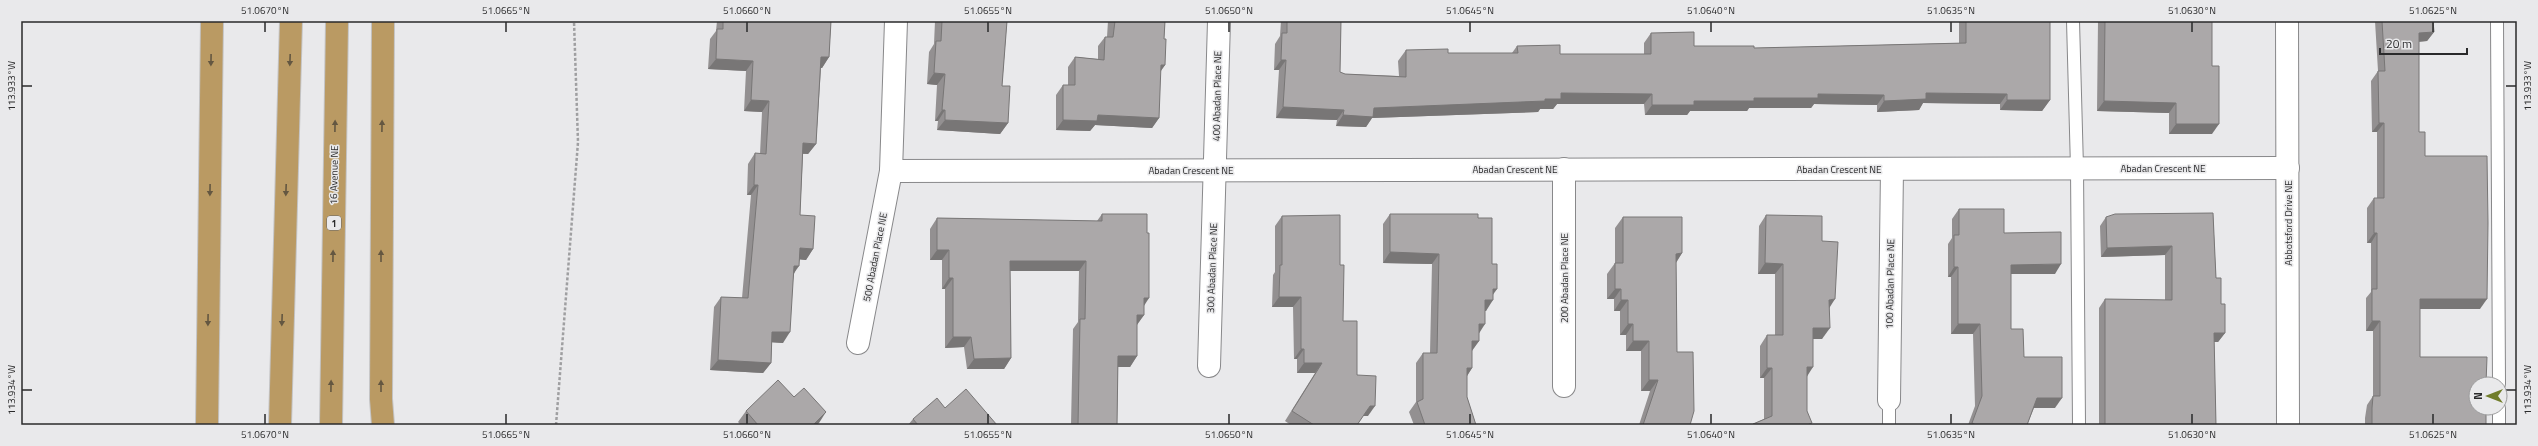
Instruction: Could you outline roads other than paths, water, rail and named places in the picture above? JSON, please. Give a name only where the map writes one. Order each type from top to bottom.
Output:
[{"type":"highway","points":[[206,423],[212,21]]},
{"type":"highway","points":[[280,425],[291,21]]},
{"type":"highway","name":"16 Avenue NE","points":[[331,425],[337,21]]},
{"type":"highway","points":[[383,21],[381,399],[383,425]]},
{"type":"street","points":[[891,171],[896,21]]},
{"type":"street","name":"400 Abadan Place NE","points":[[1216,170],[1219,21]]},
{"type":"street","name":"Abbotsford Drive NE","points":[[2287,21],[2288,425]]},
{"type":"street","name":"100 Abadan Place NE","points":[[1889,400],[1892,168]]},
{"type":"street","name":"Abadan Crescent NE","points":[[891,171],[2288,168]]},
{"type":"street","name":"200 Abadan Place NE","points":[[1564,169],[1564,386]]},
{"type":"street","name":"300 Abadan Place NE","points":[[1209,366],[1216,170]]},
{"type":"street","name":"500 Abadan Place NE","points":[[858,343],[891,171]]},
{"type":"lane","points":[[2073,21],[2077,168],[2079,425]]},
{"type":"lane","points":[[2497,21],[2499,376]]},
{"type":"lane","points":[[1889,400],[1889,425]]}]
